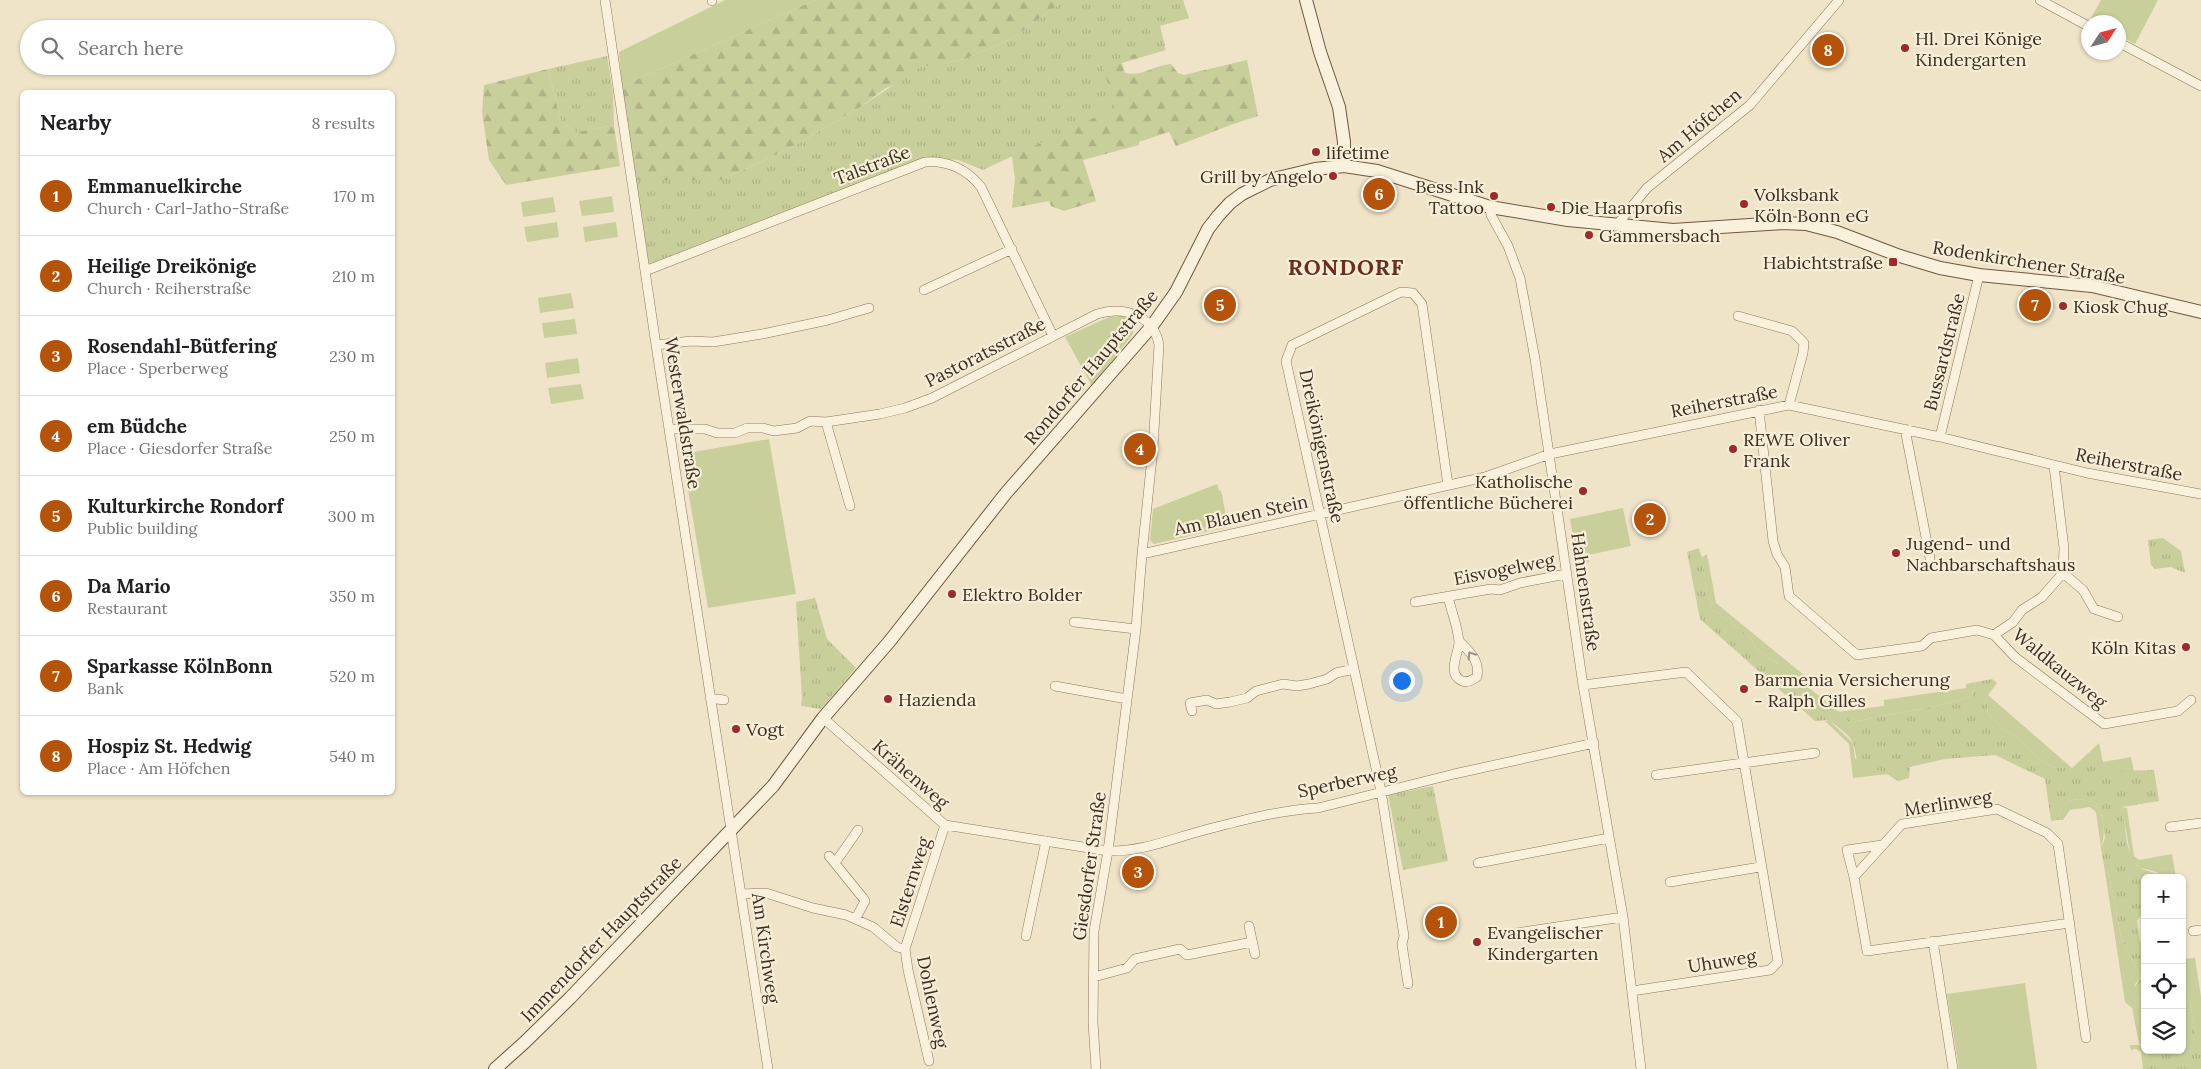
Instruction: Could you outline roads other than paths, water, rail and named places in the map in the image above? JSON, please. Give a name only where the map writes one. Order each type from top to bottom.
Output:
[{"type":"street","name":"Westerwaldstraße","points":[[605,0],[730,832]]},
{"type":"street","points":[[1306,0],[1320,52],[1339,107],[1344,142],[1344,166]]},
{"type":"street","name":"Am Höfchen","points":[[1616,226],[1647,188],[1750,105],[1840,0]]},
{"type":"street","points":[[2040,0],[2081,22]]},
{"type":"street","points":[[2126,46],[2201,86]]},
{"type":"street","name":"Talstraße","points":[[645,271],[924,162],[933,161],[954,166],[973,177],[981,186],[1053,336]]},
{"type":"street","name":"Rondorfer Hauptstraße","points":[[730,832],[774,786],[824,718],[889,642],[1006,494],[1152,326],[1176,292],[1208,229],[1230,203],[1250,189],[1270,180],[1315,169],[1344,166],[1377,171],[1490,207],[1616,226]]},
{"type":"street","name":"Hahnenstraße","points":[[1490,207],[1491,215],[1508,246],[1520,278],[1550,454],[1583,685],[1623,917],[1641,1069]]},
{"type":"street","name":"Rodenkirchener Straße","points":[[1616,226],[1673,230],[1782,223],[1806,224],[1837,232],[1925,264],[1980,275],[2092,286],[2201,312]]},
{"type":"street","points":[[924,290],[1012,249]]},
{"type":"street","name":"Bussardstraße","points":[[1940,437],[1980,275]]},
{"type":"street","name":"Dreikönigenstraße","points":[[1408,984],[1402,944],[1404,936],[1381,791],[1286,361],[1292,345],[1401,292],[1413,293],[1422,304],[1448,485]]},
{"type":"street","points":[[656,345],[691,341],[713,342],[752,336],[828,320],[869,308]]},
{"type":"street","name":"Pastoratsstraße","points":[[669,428],[705,429],[717,433],[735,433],[747,428],[763,428],[774,431],[797,428],[810,421],[826,422],[880,414],[932,398],[1097,314],[1111,310],[1123,310],[1139,317],[1152,326]]},
{"type":"street","points":[[1738,316],[1792,331],[1804,343],[1803,353],[1788,404]]},
{"type":"street","name":"Giesdorfer Straße","points":[[1096,1069],[1094,931],[1108,851],[1136,629],[1153,448],[1159,345],[1157,335],[1152,326]]},
{"type":"street","name":"Reiherstraße","points":[[1550,454],[1788,404],[1940,437],[2054,466],[2201,494]]},
{"type":"street","name":"Waldkauzweg","points":[[1759,410],[1773,541],[1777,554],[1785,567],[1789,596],[1857,655],[1922,646],[1931,638],[1977,630],[1994,635],[2015,657],[2104,724],[2178,711],[2191,700]]},
{"type":"street","points":[[826,422],[850,506]]},
{"type":"street","points":[[1904,429],[1930,558]]},
{"type":"street","name":"Am Blauen Stein","points":[[1142,554],[1485,477],[1550,454]]},
{"type":"street","points":[[2054,466],[2064,548],[2063,573],[2083,590],[2094,609],[2118,616]]},
{"type":"street","name":"Waldkauzweg","points":[[1994,635],[2014,622],[2028,606],[2042,597],[2063,573]]},
{"type":"street","name":"Eisvogelweg","points":[[1415,602],[1491,589],[1500,590],[1520,583],[1566,574]]},
{"type":"street","name":"Eisvogelweg","points":[[1448,596],[1459,641]]},
{"type":"street","points":[[1074,622],[1136,629]]},
{"type":"street","points":[[1192,711],[1190,703],[1207,700],[1216,704],[1230,702],[1247,698],[1256,691],[1283,684],[1297,686],[1309,684],[1354,669]]},
{"type":"street","name":"Uhuweg","points":[[1583,685],[1686,672],[1737,721],[1760,867],[1778,962],[1770,970],[1632,991]]},
{"type":"street","points":[[1055,686],[1127,699]]},
{"type":"street","points":[[710,698],[724,700]]},
{"type":"street","name":"Krähenweg","points":[[824,718],[945,825],[1108,851]]},
{"type":"street","name":"Sperberweg","points":[[1108,851],[1124,851],[1177,840],[1200,831],[1298,809],[1318,808],[1368,797],[1381,791],[1594,743]]},
{"type":"street","points":[[1656,775],[1815,753]]},
{"type":"street","name":"Merlinweg","points":[[1854,877],[1902,824],[1997,809],[2047,833],[2058,844],[2086,1038]]},
{"type":"street","points":[[2170,827],[2201,823]]},
{"type":"street","name":"Elsternweg","points":[[906,949],[945,825]]},
{"type":"street","points":[[856,918],[865,901],[832,859],[858,830]]},
{"type":"street","name":"Am Kirchweg","points":[[730,832],[742,894],[768,1069]]},
{"type":"street","name":"Immendorfer Hauptstraße","points":[[495,1069],[564,1004],[730,832]]},
{"type":"street","points":[[1478,863],[1609,838]]},
{"type":"street","points":[[1026,936],[1046,841]]},
{"type":"street","points":[[1882,845],[1847,850],[1854,877],[1867,950],[2070,923]]},
{"type":"street","points":[[1670,882],[1760,867]]},
{"type":"street","name":"Dohlenweg","points":[[742,894],[766,893],[813,908],[856,918],[873,927],[898,947],[906,949],[908,970],[929,1061]]},
{"type":"street","points":[[1516,933],[1623,917]]},
{"type":"street","points":[[1249,926],[1255,954]]},
{"type":"street","points":[[1933,941],[1953,1069]]},
{"type":"street","points":[[1094,977],[1127,968],[1135,958],[1180,948],[1187,955],[1252,942]]},
{"type":"place","name":"Hl. Drei Könige Kindergarten","points":[[1905,48]]},
{"type":"place","name":"Hospiz St. Hedwig","points":[[1828,50]]},
{"type":"place","name":"lifetime","points":[[1316,152]]},
{"type":"place","name":"Grill by Angelo","points":[[1333,176]]},
{"type":"place","name":"Da Mario","points":[[1379,194]]},
{"type":"place","name":"Bess Ink Tattoo","points":[[1494,196]]},
{"type":"place","name":"Volksbank Köln Bonn eG","points":[[1744,204]]},
{"type":"place","name":"Die Haarprofis","points":[[1551,207]]},
{"type":"place","name":"Gammersbach","points":[[1589,235]]},
{"type":"place","name":"Habichtstraße","points":[[1893,262]]},
{"type":"place","name":"Kulturkirche Rondorf","points":[[1220,305]]},
{"type":"place","name":"Sparkasse KölnBonn","points":[[2035,305]]},
{"type":"place","name":"Kiosk Chug","points":[[2063,306]]},
{"type":"place","name":"em Büdche","points":[[1140,449]]},
{"type":"place","name":"REWE Oliver Frank","points":[[1733,449]]},
{"type":"place","name":"Katholische öffentliche Bücherei","points":[[1583,491]]},
{"type":"place","name":"Heilige Dreikönige","points":[[1650,519]]},
{"type":"place","name":"Jugend- und Nachbarschaftshaus","points":[[1896,553]]},
{"type":"place","name":"Elektro Bolder","points":[[952,594]]},
{"type":"place","name":"Köln Kitas","points":[[2186,647]]},
{"type":"place","name":"Barmenia Versicherung - Ralph Gilles","points":[[1744,689]]},
{"type":"place","name":"Hazienda","points":[[888,699]]},
{"type":"place","name":"Vogt","points":[[736,729]]},
{"type":"place","name":"Rosendahl-Bütfering","points":[[1138,872]]},
{"type":"place","name":"Emmanuelkirche","points":[[1441,922]]},
{"type":"place","name":"Evangelischer Kindergarten","points":[[1477,942]]},
{"type":"district","name":"RONDORF","points":[[1346,267]]}]
